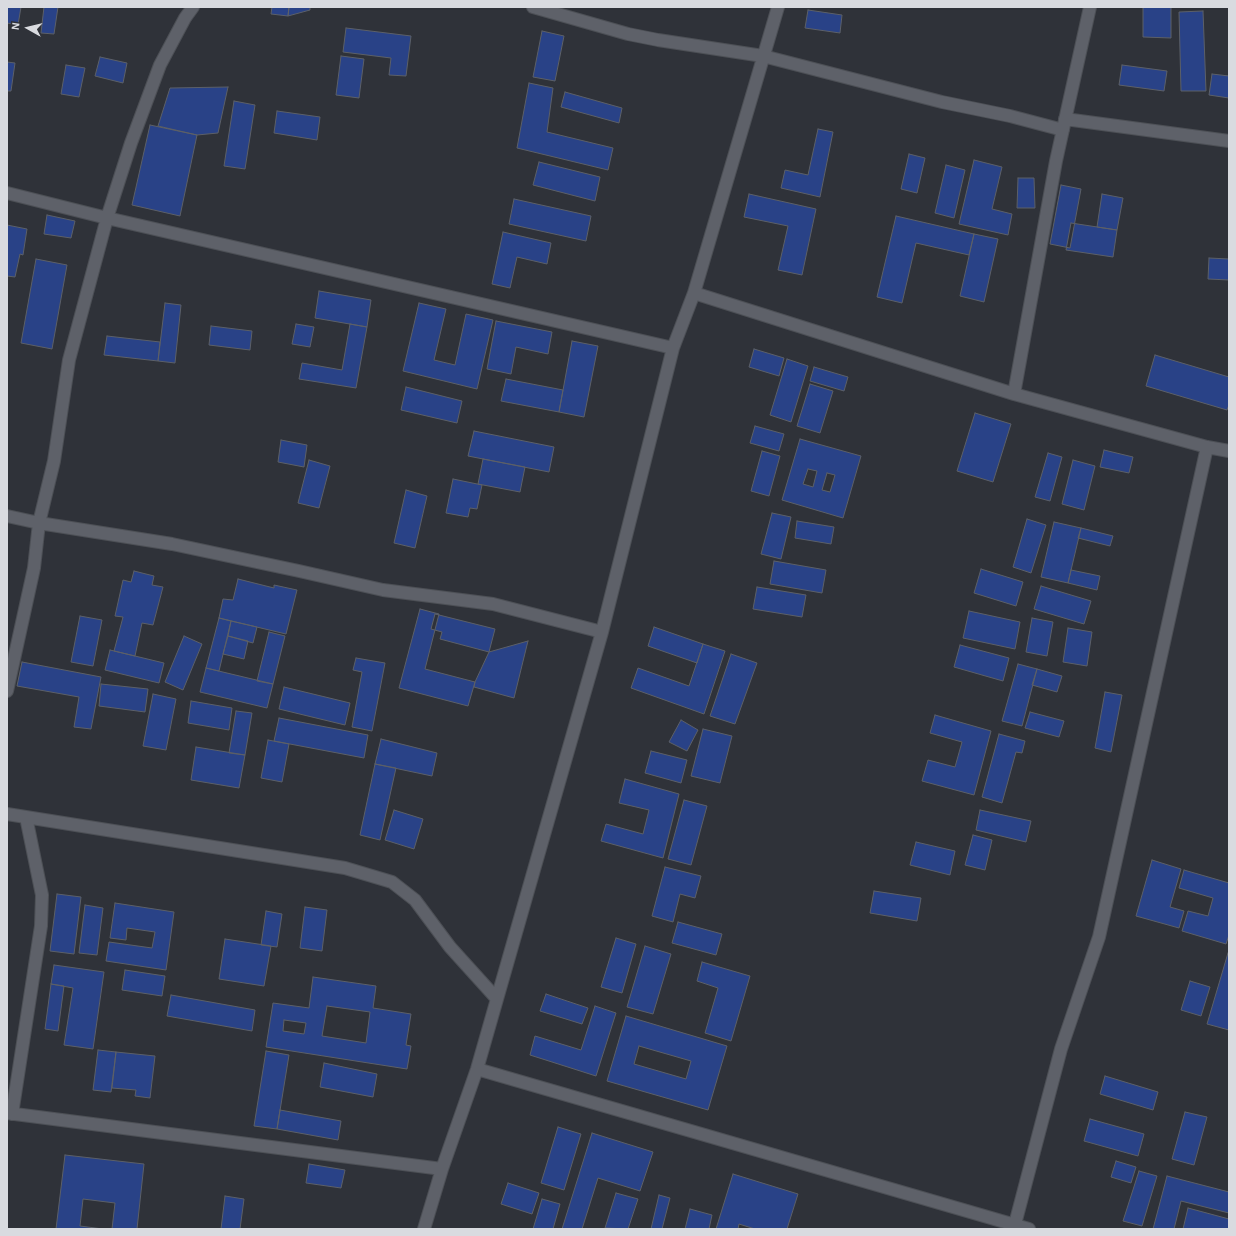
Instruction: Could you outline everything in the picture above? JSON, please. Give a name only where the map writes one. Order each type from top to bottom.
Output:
[{"type":"street","points":[[7,691],[34,568],[39,523],[54,461],[69,360],[107,218],[131,143],[160,65],[185,18],[193,7]]},
{"type":"street","points":[[533,7],[628,34],[763,56],[942,102],[1010,116],[1064,125],[1229,141]]},
{"type":"street","points":[[424,1229],[442,1169],[477,1069],[602,632],[673,348],[694,292],[778,7]]},
{"type":"street","points":[[1014,394],[1064,125],[1090,7]]},
{"type":"street","points":[[7,193],[107,218],[673,348]]},
{"type":"street","points":[[694,292],[1014,394],[1207,447],[1229,451]]},
{"type":"street","points":[[1015,1224],[1061,1049],[1099,938],[1207,447]]},
{"type":"street","points":[[7,516],[39,523],[172,544],[383,590],[493,604],[602,632]]},
{"type":"street","points":[[7,814],[344,868],[392,882],[415,900],[450,947],[497,999]]},
{"type":"street","points":[[26,817],[42,895],[41,926],[9,1114],[442,1169]]},
{"type":"street","points":[[477,1069],[1029,1229]]},
{"type":"building","points":[[7,7],[21,7],[18,25],[7,23]]},
{"type":"building","points":[[44,7],[58,7],[54,34],[41,33]]},
{"type":"building","points":[[272,7],[289,7],[288,16],[271,14]]},
{"type":"building","points":[[289,7],[310,7],[310,10],[288,16]]},
{"type":"building","points":[[1143,7],[1171,7],[1171,38],[1143,37]]},
{"type":"building","points":[[808,10],[842,15],[840,33],[805,28]]},
{"type":"building","points":[[1203,11],[1206,91],[1181,91],[1179,12]]},
{"type":"building","points":[[346,28],[411,36],[406,76],[389,75],[391,58],[343,52]]},
{"type":"building","points":[[542,31],[564,36],[555,81],[533,77]]},
{"type":"building","points":[[341,56],[364,59],[359,98],[336,95]]},
{"type":"building","points":[[100,57],[127,63],[123,83],[95,76]]},
{"type":"building","points":[[7,62],[15,63],[11,91],[7,91]]},
{"type":"building","points":[[66,65],[85,68],[79,97],[61,94]]},
{"type":"building","points":[[1122,65],[1167,71],[1164,91],[1119,85]]},
{"type":"building","points":[[1212,74],[1229,76],[1229,98],[1209,95]]},
{"type":"building","points":[[529,83],[553,88],[547,132],[613,148],[608,170],[517,148]]},
{"type":"building","points":[[228,87],[218,133],[197,135],[158,126],[170,88]]},
{"type":"building","points":[[565,92],[622,108],[619,123],[561,107]]},
{"type":"building","points":[[234,101],[255,105],[245,169],[224,166]]},
{"type":"building","points":[[277,111],[320,117],[317,140],[274,133]]},
{"type":"building","points":[[150,125],[197,135],[180,216],[132,205]]},
{"type":"building","points":[[818,129],[833,132],[820,197],[781,188],[785,170],[808,175]]},
{"type":"building","points":[[909,154],[925,158],[917,193],[901,189]]},
{"type":"building","points":[[974,160],[1002,167],[992,209],[1012,214],[1008,235],[959,224]]},
{"type":"building","points":[[539,162],[600,177],[595,201],[533,185]]},
{"type":"building","points":[[946,165],[965,170],[954,218],[935,213]]},
{"type":"building","points":[[1018,178],[1034,178],[1035,208],[1017,208]]},
{"type":"building","points":[[1061,185],[1081,189],[1070,248],[1050,244]]},
{"type":"building","points":[[749,194],[816,209],[802,275],[778,270],[788,226],[744,217]]},
{"type":"building","points":[[1102,194],[1123,198],[1117,230],[1097,227]]},
{"type":"building","points":[[514,199],[591,216],[586,241],[509,224]]},
{"type":"building","points":[[47,215],[75,221],[71,238],[44,234]]},
{"type":"building","points":[[896,216],[974,234],[969,255],[916,243],[902,303],[877,297]]},
{"type":"building","points":[[1071,223],[1117,230],[1113,257],[1066,250]]},
{"type":"building","points":[[7,225],[27,229],[23,255],[20,254],[15,277],[7,276]]},
{"type":"building","points":[[503,232],[551,243],[547,264],[517,257],[510,288],[492,284]]},
{"type":"building","points":[[974,234],[998,239],[984,302],[960,296]]},
{"type":"building","points":[[1209,258],[1229,259],[1229,280],[1208,279]]},
{"type":"building","points":[[36,259],[67,265],[52,349],[21,343]]},
{"type":"building","points":[[319,291],[371,300],[367,327],[315,318]]},
{"type":"building","points":[[165,303],[181,305],[175,363],[158,361]]},
{"type":"building","points":[[419,303],[446,309],[434,360],[455,365],[466,314],[493,320],[477,389],[403,371]]},
{"type":"building","points":[[496,321],[552,332],[548,354],[516,347],[511,374],[487,369]]},
{"type":"building","points":[[296,324],[314,327],[310,347],[292,344]]},
{"type":"building","points":[[350,324],[367,327],[356,388],[299,379],[302,363],[342,370]]},
{"type":"building","points":[[211,326],[252,331],[250,350],[209,345]]},
{"type":"building","points":[[107,336],[160,342],[158,361],[104,355]]},
{"type":"building","points":[[572,341],[598,346],[584,417],[559,412]]},
{"type":"building","points":[[754,349],[784,358],[779,376],[749,367]]},
{"type":"building","points":[[1155,355],[1229,377],[1229,405],[1227,410],[1146,386]]},
{"type":"building","points":[[787,359],[808,366],[791,422],[770,415]]},
{"type":"building","points":[[814,367],[848,377],[844,391],[810,381]]},
{"type":"building","points":[[506,379],[563,390],[559,412],[501,401]]},
{"type":"building","points":[[810,384],[833,391],[820,433],[797,426]]},
{"type":"building","points":[[406,387],[462,401],[457,423],[401,410]]},
{"type":"building","points":[[975,413],[1011,424],[993,482],[957,471]]},
{"type":"building","points":[[755,426],[784,434],[779,451],[750,443]]},
{"type":"building","points":[[474,431],[554,447],[549,472],[468,456]]},
{"type":"building","points":[[800,439],[861,456],[843,518],[782,500]],"holes":[[[808,469],[817,471],[813,487],[803,484]],[[827,473],[835,475],[830,492],[822,490]]]},
{"type":"building","points":[[281,440],[307,445],[304,467],[278,462]]},
{"type":"building","points":[[1104,450],[1133,457],[1129,473],[1100,467]]},
{"type":"building","points":[[762,451],[780,456],[769,496],[751,491]]},
{"type":"building","points":[[1048,453],[1062,457],[1050,501],[1035,497]]},
{"type":"building","points":[[483,459],[525,467],[520,492],[478,484]]},
{"type":"building","points":[[309,460],[330,466],[319,508],[298,503]]},
{"type":"building","points":[[1073,460],[1095,466],[1084,510],[1062,504]]},
{"type":"building","points":[[453,479],[482,485],[477,509],[470,508],[468,517],[446,513]]},
{"type":"building","points":[[406,490],[427,496],[415,548],[394,543]]},
{"type":"building","points":[[772,513],[791,517],[781,559],[761,554]]},
{"type":"building","points":[[1027,519],[1046,525],[1031,573],[1013,567]]},
{"type":"building","points":[[797,521],[834,527],[831,544],[795,538]]},
{"type":"building","points":[[1054,522],[1081,528],[1068,583],[1041,577]]},
{"type":"building","points":[[1081,528],[1113,536],[1110,546],[1078,538]]},
{"type":"building","points":[[774,561],[826,570],[822,593],[770,584]]},
{"type":"building","points":[[981,569],[1023,582],[1016,606],[974,593]]},
{"type":"building","points":[[1071,570],[1100,576],[1097,590],[1068,583]]},
{"type":"building","points":[[134,571],[154,576],[152,585],[163,587],[153,625],[142,623],[135,656],[114,651],[123,617],[115,616],[123,580],[131,582]]},
{"type":"building","points":[[238,579],[274,588],[274,585],[297,590],[286,634],[219,618],[223,599],[233,600]]},
{"type":"building","points":[[1041,586],[1091,601],[1084,624],[1034,609]]},
{"type":"building","points":[[757,587],[806,595],[802,617],[753,609]]},
{"type":"building","points":[[420,609],[439,614],[425,669],[475,682],[468,706],[399,688]]},
{"type":"building","points":[[969,611],[1020,622],[1015,649],[963,638]]},
{"type":"building","points":[[435,614],[495,629],[489,652],[440,639],[442,632],[431,629]]},
{"type":"building","points":[[80,616],[102,620],[93,666],[71,662]]},
{"type":"building","points":[[219,618],[231,621],[219,671],[206,668]]},
{"type":"building","points":[[1032,618],[1053,622],[1047,656],[1026,652]]},
{"type":"building","points":[[231,621],[257,627],[253,643],[228,636]]},
{"type":"building","points":[[654,627],[703,644],[697,663],[648,646]]},
{"type":"building","points":[[1068,628],[1092,632],[1087,666],[1063,662]]},
{"type":"building","points":[[269,632],[285,636],[273,684],[257,681]]},
{"type":"building","points":[[184,636],[202,644],[183,690],[165,682]]},
{"type":"building","points":[[228,636],[248,641],[244,659],[223,654]]},
{"type":"building","points":[[528,641],[514,698],[474,687],[489,652]]},
{"type":"building","points":[[703,644],[725,651],[704,714],[631,688],[638,668],[689,686]]},
{"type":"building","points":[[960,645],[1009,658],[1003,681],[954,667]]},
{"type":"building","points":[[110,650],[164,663],[159,683],[105,670]]},
{"type":"building","points":[[731,654],[757,663],[735,724],[710,716]]},
{"type":"building","points":[[356,658],[385,663],[372,731],[352,727],[362,672],[353,670]]},
{"type":"building","points":[[22,662],[101,677],[91,729],[74,727],[79,697],[17,686]]},
{"type":"building","points":[[1018,664],[1037,669],[1022,726],[1002,721]]},
{"type":"building","points":[[206,668],[273,684],[267,708],[200,692]]},
{"type":"building","points":[[1037,669],[1062,676],[1057,692],[1032,685]]},
{"type":"building","points":[[101,684],[148,689],[145,712],[99,706]]},
{"type":"building","points":[[284,687],[350,703],[345,725],[279,709]]},
{"type":"building","points":[[1105,692],[1122,695],[1111,752],[1095,748]]},
{"type":"building","points":[[153,694],[176,699],[166,750],[143,746]]},
{"type":"building","points":[[191,701],[232,708],[229,730],[188,723]]},
{"type":"building","points":[[236,711],[252,713],[245,755],[229,753]]},
{"type":"building","points":[[1030,712],[1064,721],[1059,737],[1025,728]]},
{"type":"building","points":[[935,715],[991,731],[974,795],[922,781],[928,760],[955,767],[962,742],[930,733]]},
{"type":"building","points":[[279,718],[368,735],[364,758],[274,741]]},
{"type":"building","points":[[681,720],[698,730],[687,751],[669,742]]},
{"type":"building","points":[[703,729],[732,736],[720,783],[691,776]]},
{"type":"building","points":[[999,734],[1025,741],[1022,753],[1016,752],[1002,803],[982,797]]},
{"type":"building","points":[[381,739],[437,753],[432,776],[375,764]]},
{"type":"building","points":[[268,740],[289,744],[282,782],[261,778]]},
{"type":"building","points":[[196,747],[245,755],[239,788],[191,780]]},
{"type":"building","points":[[651,751],[687,760],[681,783],[645,773]]},
{"type":"building","points":[[375,764],[396,768],[380,840],[360,835]]},
{"type":"building","points":[[625,779],[679,794],[663,858],[601,841],[606,824],[643,834],[649,810],[619,803]]},
{"type":"building","points":[[684,800],[707,806],[691,865],[668,859]]},
{"type":"building","points":[[394,810],[423,819],[414,849],[385,840]]},
{"type":"building","points":[[980,810],[1031,821],[1026,842],[976,830]]},
{"type":"building","points":[[973,835],[992,840],[985,870],[965,865]]},
{"type":"building","points":[[916,842],[955,851],[950,875],[910,865]]},
{"type":"building","points":[[1152,860],[1181,869],[1170,907],[1184,911],[1179,928],[1136,916]]},
{"type":"building","points":[[665,867],[701,876],[695,898],[680,894],[673,922],[652,916]]},
{"type":"building","points":[[1184,870],[1229,883],[1229,935],[1226,944],[1182,931],[1188,911],[1208,916],[1213,898],[1179,888]]},
{"type":"building","points":[[874,891],[921,898],[917,921],[870,913]]},
{"type":"building","points":[[57,894],[81,897],[74,954],[50,951]]},
{"type":"building","points":[[115,903],[174,912],[166,970],[106,961],[109,942],[152,948],[155,932],[127,928],[126,940],[110,938]]},
{"type":"building","points":[[85,905],[103,908],[97,955],[79,953]]},
{"type":"building","points":[[305,907],[327,910],[322,951],[300,948]]},
{"type":"building","points":[[266,911],[282,914],[277,947],[261,945]]},
{"type":"building","points":[[678,922],[722,934],[716,955],[672,943]]},
{"type":"building","points":[[616,938],[636,944],[622,993],[601,987]]},
{"type":"building","points":[[225,939],[271,946],[264,986],[219,979]]},
{"type":"building","points":[[645,946],[671,954],[653,1014],[627,1007]]},
{"type":"building","points":[[1229,953],[1229,1030],[1207,1024]]},
{"type":"building","points":[[702,962],[750,976],[731,1041],[705,1033],[718,988],[697,981]]},
{"type":"building","points":[[54,965],[104,972],[93,1049],[64,1045],[73,988],[51,984]]},
{"type":"building","points":[[125,970],[165,976],[162,996],[122,990]]},
{"type":"building","points":[[313,977],[376,986],[373,1008],[411,1014],[406,1045],[411,1046],[407,1069],[266,1047],[273,1003],[309,1008]],"holes":[[[327,1006],[370,1012],[366,1043],[322,1036]],[[284,1020],[306,1023],[304,1034],[283,1031]]]},
{"type":"building","points":[[1190,981],[1210,987],[1201,1016],[1181,1010]]},
{"type":"building","points":[[51,984],[64,986],[58,1031],[45,1029]]},
{"type":"building","points":[[546,994],[588,1008],[582,1024],[540,1011]]},
{"type":"building","points":[[171,995],[255,1010],[252,1031],[167,1016]]},
{"type":"building","points":[[595,1006],[616,1013],[596,1076],[530,1055],[535,1036],[581,1050]]},
{"type":"building","points":[[626,1016],[727,1046],[708,1110],[607,1081]],"holes":[[[639,1046],[691,1061],[686,1079],[634,1064]]]},
{"type":"building","points":[[98,1050],[116,1052],[111,1092],[93,1090]]},
{"type":"building","points":[[266,1051],[289,1055],[277,1129],[254,1126]]},
{"type":"building","points":[[116,1052],[155,1056],[150,1098],[135,1096],[136,1090],[112,1088]]},
{"type":"building","points":[[324,1063],[377,1074],[373,1097],[320,1087]]},
{"type":"building","points":[[1105,1076],[1158,1092],[1153,1110],[1100,1094]]},
{"type":"building","points":[[280,1110],[341,1121],[338,1140],[277,1129]]},
{"type":"building","points":[[1185,1112],[1207,1117],[1194,1165],[1172,1159]]},
{"type":"building","points":[[1090,1119],[1144,1134],[1138,1156],[1084,1141]]},
{"type":"building","points":[[558,1127],[581,1134],[564,1190],[541,1183]]},
{"type":"building","points":[[592,1133],[653,1152],[640,1191],[598,1178],[582,1229],[562,1229]]},
{"type":"building","points":[[65,1155],[144,1164],[137,1229],[112,1229],[115,1203],[83,1199],[80,1226],[103,1229],[56,1229]]},
{"type":"building","points":[[1116,1161],[1136,1167],[1131,1183],[1111,1177]]},
{"type":"building","points":[[309,1164],[345,1170],[341,1188],[306,1183]]},
{"type":"building","points":[[1139,1171],[1157,1176],[1142,1226],[1123,1221]]},
{"type":"building","points":[[733,1174],[798,1194],[787,1229],[755,1229],[739,1224],[738,1229],[716,1229]]},
{"type":"building","points":[[1167,1176],[1229,1192],[1229,1213],[1181,1201],[1174,1229],[1153,1229]]},
{"type":"building","points":[[508,1183],[539,1193],[532,1214],[501,1204]]},
{"type":"building","points":[[616,1193],[638,1199],[628,1229],[605,1228]]},
{"type":"building","points":[[659,1195],[670,1198],[662,1229],[651,1229]]},
{"type":"building","points":[[225,1196],[244,1199],[240,1229],[221,1229]]},
{"type":"building","points":[[542,1199],[560,1204],[553,1229],[533,1229]]},
{"type":"building","points":[[1188,1208],[1229,1219],[1229,1229],[1183,1229]]},
{"type":"building","points":[[690,1209],[712,1215],[709,1229],[685,1229]]}]
